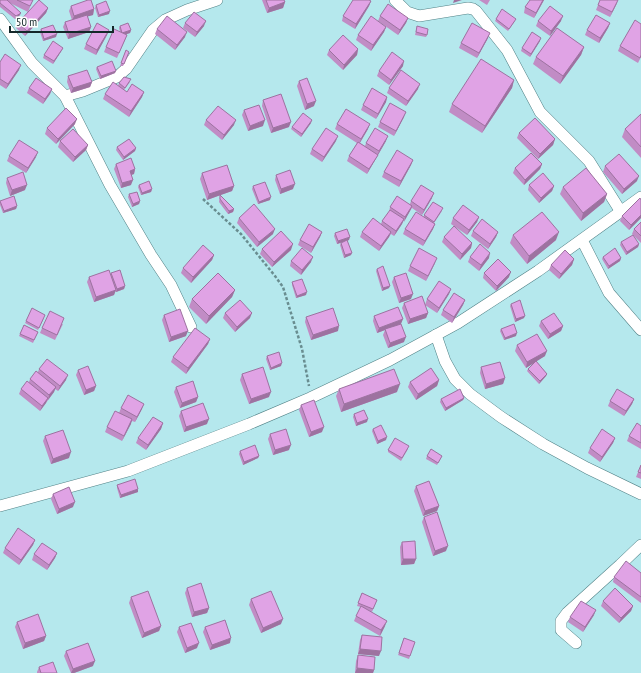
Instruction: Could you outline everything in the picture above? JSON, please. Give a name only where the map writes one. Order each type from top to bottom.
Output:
[{"type":"street","points":[[65,96],[95,87],[117,77],[126,69],[153,30],[165,20],[187,10],[217,0]]},
{"type":"street","points":[[394,0],[407,12],[418,16],[468,8],[476,11],[507,50],[540,112],[589,161],[621,212]]},
{"type":"street","points":[[0,18],[32,63],[65,96],[110,185],[151,255],[171,285],[191,327]]},
{"type":"street","points":[[0,506],[128,471],[249,424],[310,398],[390,360],[458,323],[582,240],[641,197]]},
{"type":"street","points":[[582,240],[609,293],[641,330]]},
{"type":"street","points":[[436,335],[445,361],[455,379],[470,394],[543,444],[587,468],[641,494]]},
{"type":"street","points":[[576,644],[561,630],[561,621],[566,613],[641,545]]},
{"type":"path","points":[[203,199],[241,234],[283,288],[302,349],[310,398]]},
{"type":"building","points":[[0,0],[7,0],[21,13],[16,16],[0,3]]},
{"type":"building","points":[[17,0],[33,0],[30,6]]},
{"type":"building","points":[[39,0],[48,8],[27,31],[18,23]]},
{"type":"building","points":[[91,0],[94,9],[74,16],[71,6]]},
{"type":"building","points":[[266,0],[284,0],[285,2],[269,8]]},
{"type":"building","points":[[353,0],[371,1],[356,24],[343,16]]},
{"type":"building","points":[[530,0],[543,0],[536,13],[525,7]]},
{"type":"building","points":[[600,0],[618,0],[612,12],[598,5]]},
{"type":"building","points":[[106,1],[110,11],[99,15],[96,5]]},
{"type":"building","points":[[388,4],[408,18],[400,30],[380,16]]},
{"type":"building","points":[[550,6],[563,16],[551,31],[538,21]]},
{"type":"building","points":[[502,9],[516,19],[509,29],[496,19]]},
{"type":"building","points":[[194,12],[206,21],[197,32],[185,23]]},
{"type":"building","points":[[87,15],[91,27],[69,34],[65,22]]},
{"type":"building","points":[[596,15],[610,23],[600,38],[587,30]]},
{"type":"building","points":[[167,16],[187,32],[177,45],[157,29]]},
{"type":"building","points":[[371,16],[386,27],[373,45],[358,35]]},
{"type":"building","points":[[635,20],[641,24],[640,58],[620,46]]},
{"type":"building","points":[[97,23],[109,30],[97,50],[86,44]]},
{"type":"building","points":[[128,23],[131,30],[122,33],[120,26]]},
{"type":"building","points":[[472,23],[490,33],[479,53],[461,43]]},
{"type":"building","points":[[53,25],[57,34],[44,39],[41,29]]},
{"type":"building","points":[[417,26],[428,29],[427,35],[416,32]]},
{"type":"building","points":[[557,28],[584,47],[563,76],[536,57]]},
{"type":"building","points":[[114,29],[127,35],[119,53],[106,47]]},
{"type":"building","points":[[532,32],[541,38],[531,54],[522,48]]},
{"type":"building","points":[[343,35],[358,49],[344,65],[329,50]]},
{"type":"building","points":[[53,41],[63,48],[54,61],[44,55]]},
{"type":"building","points":[[126,50],[129,52],[124,64],[121,63]]},
{"type":"building","points":[[392,52],[404,61],[391,80],[379,71]]},
{"type":"building","points":[[5,54],[21,65],[8,84],[0,79],[0,62]]},
{"type":"building","points":[[481,59],[514,80],[485,126],[452,104]]},
{"type":"building","points":[[112,61],[116,71],[101,76],[97,67]]},
{"type":"building","points":[[87,70],[92,82],[73,88],[68,76]]},
{"type":"building","points":[[401,70],[420,84],[408,101],[389,88]]},
{"type":"building","points":[[124,77],[131,79],[125,88],[119,83]]},
{"type":"building","points":[[36,78],[52,89],[45,99],[29,88]]},
{"type":"building","points":[[307,78],[316,101],[307,104],[299,81]]},
{"type":"building","points":[[113,82],[127,92],[132,84],[144,92],[131,111],[105,94]]},
{"type":"building","points":[[372,88],[387,97],[378,114],[363,105]]},
{"type":"building","points":[[281,94],[291,122],[273,128],[263,100]]},
{"type":"building","points":[[390,103],[406,112],[396,131],[380,122]]},
{"type":"building","points":[[259,105],[265,120],[250,126],[244,110]]},
{"type":"building","points":[[218,106],[236,120],[224,135],[206,120]]},
{"type":"building","points":[[66,108],[77,119],[58,139],[47,128]]},
{"type":"building","points":[[346,109],[370,124],[361,139],[337,124]]},
{"type":"building","points":[[303,113],[312,120],[302,134],[292,127]]},
{"type":"building","points":[[641,114],[641,147],[625,129]]},
{"type":"building","points":[[535,118],[555,139],[540,154],[519,133]]},
{"type":"building","points":[[326,128],[338,136],[324,157],[312,149]]},
{"type":"building","points":[[375,128],[388,136],[379,151],[366,143]]},
{"type":"building","points":[[73,129],[88,145],[75,157],[60,141]]},
{"type":"building","points":[[129,139],[136,148],[124,157],[117,147]]},
{"type":"building","points":[[19,140],[38,152],[28,168],[9,156]]},
{"type":"building","points":[[358,142],[378,155],[369,169],[349,156]]},
{"type":"building","points":[[397,150],[413,160],[401,181],[384,172]]},
{"type":"building","points":[[531,153],[542,164],[525,180],[515,168]]},
{"type":"building","points":[[619,154],[639,176],[624,189],[605,166]]},
{"type":"building","points":[[131,158],[135,169],[130,171],[133,180],[122,183],[116,164]]},
{"type":"building","points":[[227,165],[234,186],[209,194],[202,173]]},
{"type":"building","points":[[586,168],[607,194],[583,213],[563,187]]},
{"type":"building","points":[[290,170],[295,184],[281,189],[276,175]]},
{"type":"building","points":[[23,172],[27,185],[12,190],[7,178]]},
{"type":"building","points":[[543,173],[554,186],[541,198],[529,185]]},
{"type":"building","points":[[149,181],[152,189],[142,193],[139,185]]},
{"type":"building","points":[[265,182],[271,197],[259,202],[253,186]]},
{"type":"building","points":[[421,185],[434,193],[424,210],[411,201]]},
{"type":"building","points":[[137,192],[140,201],[133,204],[129,194]]},
{"type":"building","points":[[220,195],[234,209],[229,211],[220,199]]},
{"type":"building","points":[[14,196],[17,206],[4,211],[0,201]]},
{"type":"building","points":[[397,196],[412,206],[405,217],[390,207]]},
{"type":"building","points":[[640,198],[641,215],[631,225],[622,216]]},
{"type":"building","points":[[433,202],[443,208],[434,222],[424,215]]},
{"type":"building","points":[[254,204],[275,229],[259,242],[239,218]]},
{"type":"building","points":[[463,205],[479,217],[469,230],[453,218]]},
{"type":"building","points":[[390,210],[404,219],[396,231],[382,221]]},
{"type":"building","points":[[416,212],[435,224],[425,241],[405,229]]},
{"type":"building","points":[[542,212],[559,232],[529,256],[513,235]]},
{"type":"building","points":[[373,218],[391,232],[381,246],[362,232]]},
{"type":"building","points":[[482,219],[498,232],[490,244],[473,231]]},
{"type":"building","points":[[641,222],[641,236],[634,229]]},
{"type":"building","points":[[309,224],[322,232],[313,247],[300,240]]},
{"type":"building","points":[[454,226],[472,243],[462,254],[444,237]]},
{"type":"building","points":[[347,229],[350,237],[338,241],[335,233]]},
{"type":"building","points":[[281,231],[293,244],[274,262],[262,249]]},
{"type":"building","points":[[633,235],[639,244],[627,252],[621,242]]},
{"type":"building","points":[[347,240],[352,253],[345,255],[341,243]]},
{"type":"building","points":[[480,244],[490,253],[481,265],[470,257]]},
{"type":"building","points":[[203,245],[214,255],[193,277],[183,268]]},
{"type":"building","points":[[302,248],[313,257],[302,270],[291,261]]},
{"type":"building","points":[[419,248],[437,258],[428,276],[410,266]]},
{"type":"building","points":[[615,248],[621,258],[609,266],[603,257]]},
{"type":"building","points":[[565,250],[574,259],[561,274],[551,265]]},
{"type":"building","points":[[498,259],[511,272],[497,286],[484,273]]},
{"type":"building","points":[[383,266],[390,286],[383,288],[377,269]]},
{"type":"building","points":[[109,270],[116,290],[96,297],[89,277]]},
{"type":"building","points":[[120,270],[125,286],[117,289],[111,273]]},
{"type":"building","points":[[218,273],[235,290],[209,316],[192,299]]},
{"type":"building","points":[[406,273],[413,294],[401,298],[394,277]]},
{"type":"building","points":[[302,279],[307,292],[297,296],[292,282]]},
{"type":"building","points":[[439,281],[451,289],[439,308],[427,299]]},
{"type":"building","points":[[454,293],[465,300],[454,317],[443,310]]},
{"type":"building","points":[[422,296],[428,313],[410,319],[404,303]]},
{"type":"building","points":[[240,300],[252,313],[237,327],[225,313]]},
{"type":"building","points":[[520,300],[525,316],[516,319],[511,304]]},
{"type":"building","points":[[398,307],[403,319],[379,328],[374,316]]},
{"type":"building","points":[[32,308],[45,315],[39,328],[26,321]]},
{"type":"building","points":[[333,308],[339,326],[313,335],[306,317]]},
{"type":"building","points":[[180,309],[188,331],[171,337],[164,315]]},
{"type":"building","points":[[50,311],[64,318],[57,335],[42,328]]},
{"type":"building","points":[[554,313],[563,326],[550,334],[541,321]]},
{"type":"building","points":[[401,324],[406,337],[390,343],[385,329]]},
{"type":"building","points":[[514,324],[517,333],[505,338],[501,329]]},
{"type":"building","points":[[24,325],[38,332],[34,340],[20,334]]},
{"type":"building","points":[[195,328],[210,339],[188,368],[173,357]]},
{"type":"building","points":[[537,334],[547,351],[527,362],[517,345]]},
{"type":"building","points":[[279,352],[282,363],[271,368],[267,356]]},
{"type":"building","points":[[47,359],[68,375],[60,386],[39,369]]},
{"type":"building","points":[[536,361],[547,374],[540,381],[528,369]]},
{"type":"building","points":[[500,362],[505,378],[486,384],[481,367]]},
{"type":"building","points":[[88,366],[96,386],[86,390],[78,370]]},
{"type":"building","points":[[263,367],[271,392],[251,399],[242,374]]},
{"type":"building","points":[[431,368],[439,380],[418,394],[410,382]]},
{"type":"building","points":[[394,369],[400,384],[344,404],[339,389]]},
{"type":"building","points":[[36,371],[56,387],[49,395],[30,379]]},
{"type":"building","points":[[27,381],[48,398],[42,406],[21,389]]},
{"type":"building","points":[[193,381],[198,397],[182,403],[176,387]]},
{"type":"building","points":[[460,389],[464,398],[446,408],[441,399]]},
{"type":"building","points":[[617,389],[634,399],[626,411],[610,401]]},
{"type":"building","points":[[128,395],[144,404],[137,417],[121,408]]},
{"type":"building","points":[[314,400],[324,427],[311,432],[301,405]]},
{"type":"building","points":[[203,403],[209,419],[186,427],[181,411]]},
{"type":"building","points":[[364,410],[368,419],[357,423],[354,414]]},
{"type":"building","points":[[115,411],[132,419],[124,436],[107,427]]},
{"type":"building","points":[[153,417],[163,423],[148,445],[138,438]]},
{"type":"building","points":[[637,423],[641,426],[641,443],[629,436]]},
{"type":"building","points":[[381,425],[387,437],[378,441],[373,429]]},
{"type":"building","points":[[286,429],[291,445],[275,450],[270,434]]},
{"type":"building","points":[[602,429],[615,438],[602,457],[590,448]]},
{"type":"building","points":[[63,430],[71,452],[53,459],[45,436]]},
{"type":"building","points":[[395,438],[409,446],[402,458],[388,450]]},
{"type":"building","points":[[255,445],[259,456],[244,462],[240,451]]},
{"type":"building","points":[[431,449],[442,456],[438,463],[427,456]]},
{"type":"building","points":[[641,465],[641,473],[638,472]]},
{"type":"building","points":[[135,479],[138,489],[121,495],[117,485]]},
{"type":"building","points":[[429,481],[439,506],[425,511],[416,486]]},
{"type":"building","points":[[69,487],[75,502],[59,509],[53,494]]},
{"type":"building","points":[[437,512],[448,546],[435,551],[424,517]]},
{"type":"building","points":[[18,528],[35,540],[21,560],[5,548]]},
{"type":"building","points":[[415,541],[416,559],[403,559],[402,542]]},
{"type":"building","points":[[42,543],[57,553],[49,565],[34,554]]},
{"type":"building","points":[[626,561],[641,573],[641,597],[614,577]]},
{"type":"building","points":[[201,583],[209,608],[194,612],[187,588]]},
{"type":"building","points":[[615,588],[633,606],[621,618],[603,601]]},
{"type":"building","points":[[148,591],[161,626],[144,633],[131,597]]},
{"type":"building","points":[[271,591],[283,619],[263,628],[251,599]]},
{"type":"building","points":[[362,593],[377,600],[373,609],[358,603]]},
{"type":"building","points":[[581,601],[596,610],[585,627],[570,617]]},
{"type":"building","points":[[361,606],[387,621],[381,630],[356,616]]},
{"type":"building","points":[[38,614],[46,636],[25,643],[17,622]]},
{"type":"building","points":[[225,620],[231,638],[212,645],[205,627]]},
{"type":"building","points":[[191,623],[199,643],[187,648],[179,627]]},
{"type":"building","points":[[362,635],[382,637],[381,651],[360,649]]},
{"type":"building","points":[[404,638],[415,642],[410,656],[399,653]]},
{"type":"building","points":[[88,643],[95,661],[73,669],[66,651]]},
{"type":"building","points":[[358,655],[375,657],[374,670],[357,668]]},
{"type":"building","points":[[53,662],[57,673],[41,673],[39,667]]}]
